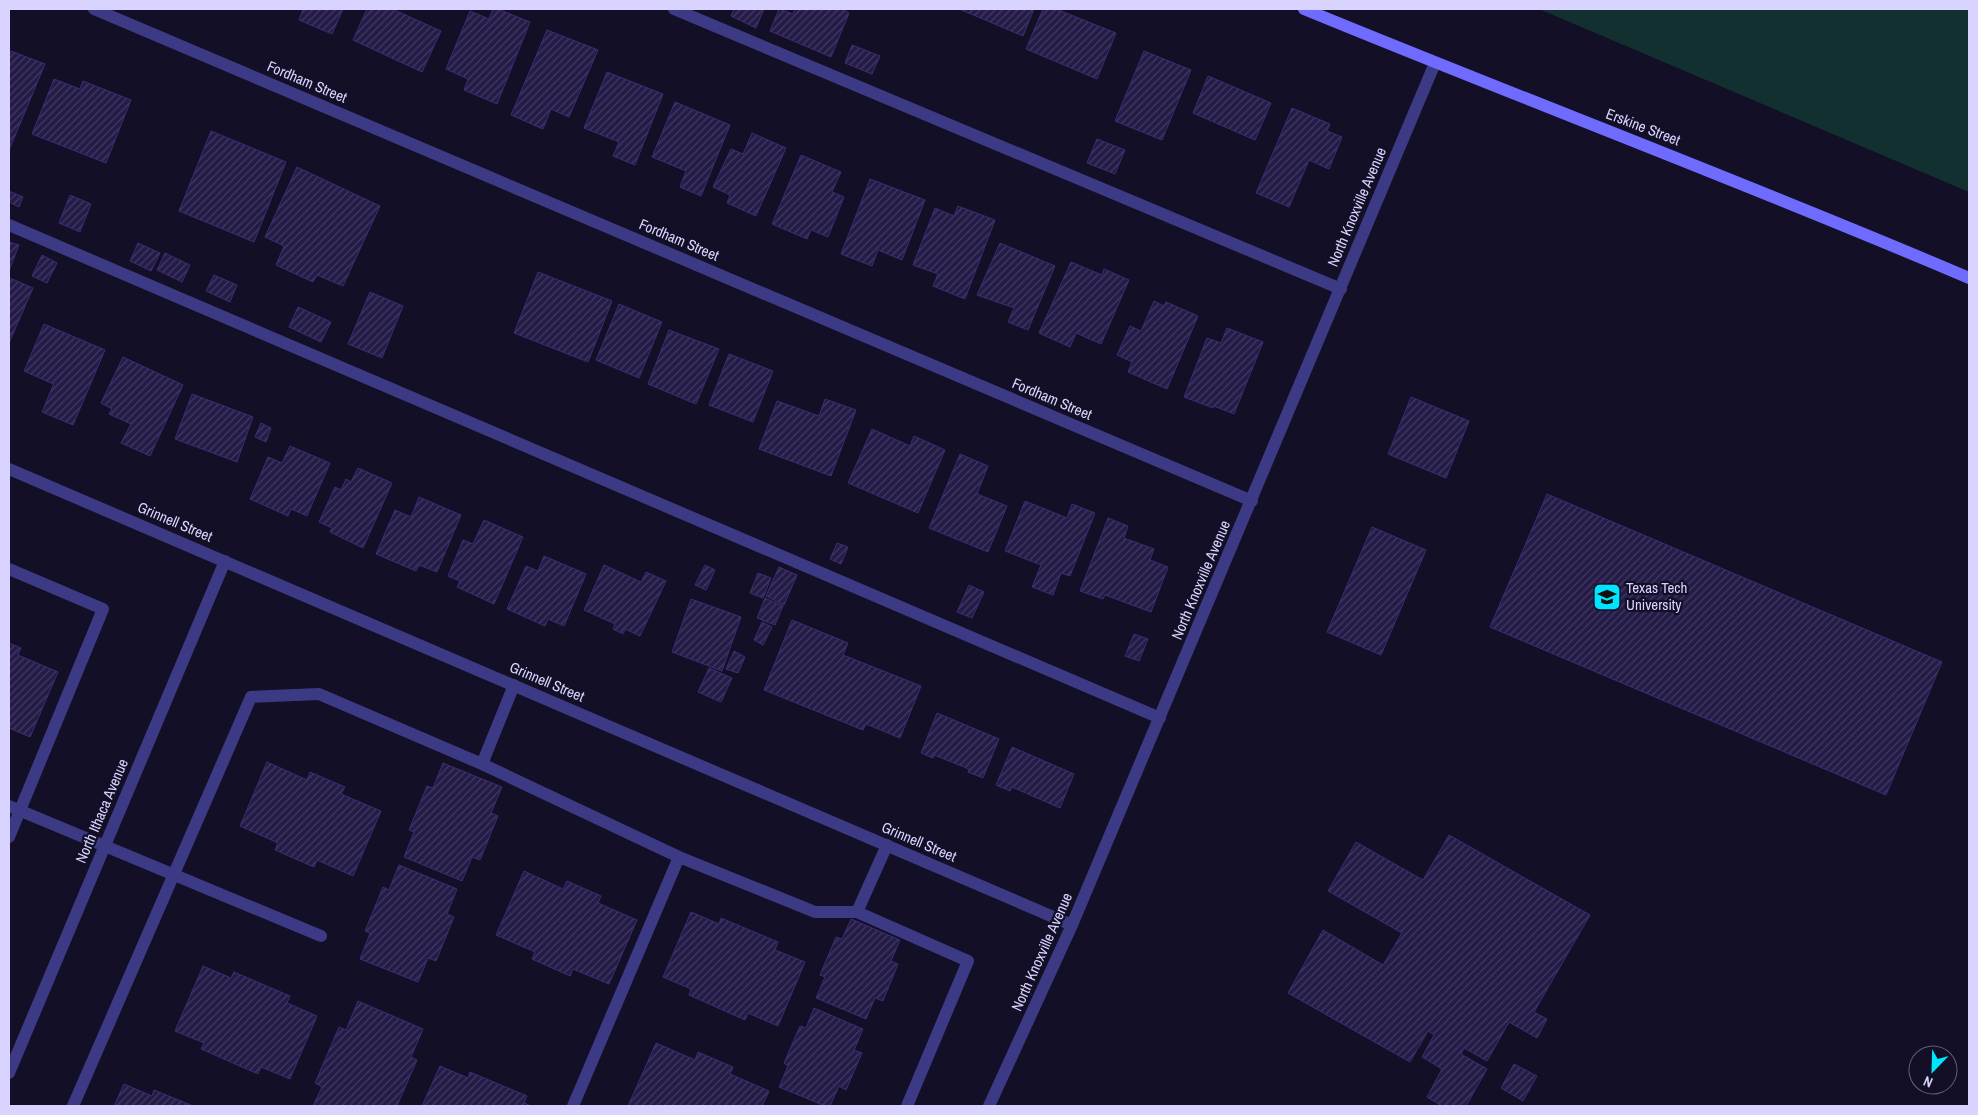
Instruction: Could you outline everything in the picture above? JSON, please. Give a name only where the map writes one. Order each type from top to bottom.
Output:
[{"type":"main road","name":"Erskine Street","points":[[1304,9],[1434,63],[1680,159],[1969,278]]},
{"type":"street","name":"Fordham Street","points":[[94,9],[1252,501]]},
{"type":"street","points":[[674,9],[1340,289]]},
{"type":"street","name":"North Knoxville Avenue","points":[[989,1106],[1072,925],[1252,501],[1434,63]]},
{"type":"street","points":[[9,224],[1160,718]]},
{"type":"street","name":"Grinnell Street","points":[[9,469],[1072,925]]},
{"type":"street","name":"North Ithaca Avenue","points":[[9,1073],[225,561]]},
{"type":"street","points":[[9,569],[103,609],[14,808],[9,837]]},
{"type":"street","points":[[482,764],[514,685]]},
{"type":"street","points":[[73,1106],[251,698],[319,694],[482,764],[679,857],[815,912],[857,912],[968,962],[907,1106]]},
{"type":"street","points":[[14,808],[320,936]]},
{"type":"street","points":[[857,912],[887,845]]},
{"type":"street","points":[[573,1106],[679,857]]},
{"type":"green space","points":[[1539,9],[1969,9],[1969,192]]},
{"type":"building","points":[[303,9],[343,9],[332,34],[299,20]]},
{"type":"building","points":[[367,9],[392,9],[441,31],[422,72],[353,40]]},
{"type":"building","points":[[493,9],[498,9],[530,22],[497,104],[464,90],[468,79],[446,69],[470,11],[489,19]]},
{"type":"building","points":[[734,9],[764,9],[756,28],[731,16]]},
{"type":"building","points":[[779,9],[793,14],[795,9],[842,9],[849,13],[831,57],[770,31]]},
{"type":"building","points":[[959,9],[1034,9],[1023,36]]},
{"type":"building","points":[[1043,9],[1056,9],[1116,33],[1097,79],[1026,49]]},
{"type":"building","points":[[547,30],[598,50],[569,117],[551,109],[543,129],[511,115]]},
{"type":"building","points":[[852,45],[880,56],[872,74],[845,63]]},
{"type":"building","points":[[11,51],[45,64],[10,148],[9,56]]},
{"type":"building","points":[[1144,51],[1191,70],[1162,140],[1115,121]]},
{"type":"building","points":[[607,72],[663,94],[635,165],[613,156],[619,142],[584,128]]},
{"type":"building","points":[[1208,76],[1271,103],[1255,140],[1193,113]]},
{"type":"building","points":[[54,79],[80,89],[83,81],[131,100],[106,163],[32,134]]},
{"type":"building","points":[[675,102],[730,125],[701,196],[680,187],[686,171],[652,157]]},
{"type":"building","points":[[1292,108],[1330,124],[1327,131],[1342,137],[1329,169],[1309,160],[1289,207],[1256,193]]},
{"type":"building","points":[[211,131],[286,162],[254,242],[179,211]]},
{"type":"building","points":[[752,133],[786,148],[756,216],[727,203],[730,195],[713,187],[731,149],[743,154]]},
{"type":"building","points":[[1097,139],[1125,150],[1115,174],[1087,163]]},
{"type":"building","points":[[801,155],[841,172],[832,192],[844,197],[828,237],[811,230],[807,239],[772,224]]},
{"type":"building","points":[[297,167],[380,206],[343,286],[317,275],[313,282],[276,265],[284,246],[265,237]]},
{"type":"building","points":[[870,179],[925,200],[902,260],[878,250],[872,266],[841,254]]},
{"type":"building","points":[[9,191],[23,197],[19,207],[9,202]]},
{"type":"building","points":[[70,195],[91,204],[80,232],[59,223]]},
{"type":"building","points":[[958,206],[995,220],[965,299],[933,286],[938,274],[913,265],[935,208],[954,216]]},
{"type":"building","points":[[9,242],[19,245],[9,271]]},
{"type":"building","points":[[138,243],[160,253],[151,271],[130,261]]},
{"type":"building","points":[[1000,243],[1055,266],[1028,330],[1008,322],[1014,308],[977,295]]},
{"type":"building","points":[[165,253],[190,265],[182,282],[157,270]]},
{"type":"building","points":[[42,255],[57,263],[47,283],[32,276]]},
{"type":"building","points":[[1071,262],[1102,275],[1104,269],[1129,280],[1101,344],[1076,333],[1070,347],[1039,333]]},
{"type":"building","points":[[538,272],[612,301],[588,362],[514,333]]},
{"type":"building","points":[[214,275],[237,285],[230,302],[206,291]]},
{"type":"building","points":[[10,278],[33,288],[9,343],[9,282]]},
{"type":"building","points":[[370,292],[403,306],[382,358],[348,344]]},
{"type":"building","points":[[1154,301],[1164,306],[1166,302],[1198,316],[1167,389],[1128,372],[1132,362],[1117,355],[1130,326],[1141,331]]},
{"type":"building","points":[[619,304],[662,322],[639,378],[596,360]]},
{"type":"building","points":[[298,307],[331,322],[321,342],[289,327]]},
{"type":"building","points":[[44,324],[105,350],[73,425],[42,412],[54,383],[24,371]]},
{"type":"building","points":[[1227,328],[1263,342],[1234,414],[1184,397],[1207,338],[1221,343]]},
{"type":"building","points":[[669,330],[719,349],[696,404],[648,384]]},
{"type":"building","points":[[729,354],[773,371],[753,422],[709,405]]},
{"type":"building","points":[[123,357],[183,385],[150,456],[121,443],[131,424],[109,414],[112,409],[101,403]]},
{"type":"building","points":[[192,394],[253,417],[237,462],[175,439]]},
{"type":"building","points":[[1411,397],[1469,421],[1446,478],[1388,454]]},
{"type":"building","points":[[825,399],[856,410],[831,476],[759,449],[777,401],[819,416]]},
{"type":"building","points":[[261,423],[271,428],[266,442],[255,437]]},
{"type":"building","points":[[872,429],[910,446],[914,436],[945,450],[918,513],[848,483]]},
{"type":"building","points":[[290,446],[330,463],[307,516],[291,509],[288,516],[250,499],[268,457],[282,463]]},
{"type":"building","points":[[960,454],[988,466],[977,494],[1007,506],[988,552],[929,528]]},
{"type":"building","points":[[358,468],[392,483],[363,548],[330,532],[332,528],[319,522],[335,487],[341,490],[346,479],[351,482]]},
{"type":"building","points":[[1547,494],[1942,662],[1886,795],[1490,627]]},
{"type":"building","points":[[419,497],[461,515],[437,572],[419,565],[416,571],[376,554],[395,510],[411,517]]},
{"type":"building","points":[[1025,501],[1067,518],[1072,504],[1095,513],[1070,576],[1061,573],[1053,595],[1032,587],[1041,565],[1005,551]]},
{"type":"building","points":[[1108,518],[1128,526],[1124,538],[1154,549],[1150,560],[1168,567],[1151,612],[1105,595],[1103,599],[1080,591]]},
{"type":"building","points":[[484,520],[523,537],[494,604],[457,587],[460,581],[448,576],[463,540],[473,544]]},
{"type":"building","points":[[1372,527],[1426,550],[1381,655],[1327,632]]},
{"type":"building","points":[[837,543],[848,547],[841,564],[830,559]]},
{"type":"building","points":[[544,556],[586,574],[564,626],[548,619],[545,626],[507,609],[526,566],[538,571]]},
{"type":"building","points":[[604,565],[641,582],[646,572],[666,581],[640,636],[625,629],[623,634],[613,629],[615,624],[584,610]]},
{"type":"building","points":[[705,565],[715,570],[706,590],[695,585]]},
{"type":"building","points":[[779,567],[797,575],[784,605],[766,596]]},
{"type":"building","points":[[758,573],[771,578],[763,598],[750,593]]},
{"type":"building","points":[[969,585],[984,592],[972,618],[957,612]]},
{"type":"building","points":[[765,598],[783,606],[775,625],[757,618]]},
{"type":"building","points":[[691,599],[741,617],[722,671],[672,652]]},
{"type":"building","points":[[792,620],[848,643],[843,655],[921,686],[900,738],[866,724],[863,730],[764,690]]},
{"type":"building","points":[[762,622],[772,627],[763,645],[754,640]]},
{"type":"building","points":[[1134,634],[1148,639],[1139,661],[1125,656]]},
{"type":"building","points":[[9,643],[21,648],[18,655],[58,672],[30,737],[9,728]]},
{"type":"building","points":[[734,651],[745,657],[738,673],[726,669]]},
{"type":"building","points":[[709,668],[732,678],[721,702],[698,692]]},
{"type":"building","points":[[937,713],[999,739],[983,778],[968,772],[969,769],[934,755],[933,758],[921,753]]},
{"type":"building","points":[[1012,747],[1074,774],[1060,808],[1012,787],[1010,791],[996,785]]},
{"type":"building","points":[[267,762],[307,780],[310,772],[345,787],[341,794],[381,811],[353,876],[317,860],[314,867],[275,850],[278,843],[240,826]]},
{"type":"building","points":[[443,763],[502,787],[491,813],[498,816],[480,860],[472,857],[462,881],[404,857],[414,832],[409,830],[427,786],[433,788]]},
{"type":"building","points":[[1449,835],[1590,915],[1534,1012],[1547,1019],[1537,1038],[1509,1022],[1487,1061],[1464,1048],[1461,1054],[1487,1069],[1466,1106],[1442,1106],[1427,1097],[1442,1069],[1422,1057],[1434,1035],[1428,1031],[1410,1062],[1288,993],[1323,930],[1383,965],[1402,933],[1328,891],[1356,842],[1423,880]]},
{"type":"building","points":[[399,865],[457,889],[447,914],[454,917],[436,961],[428,958],[418,982],[360,959],[370,933],[365,931],[383,887],[389,890]]},
{"type":"building","points":[[524,871],[563,889],[567,881],[601,896],[598,903],[637,920],[609,984],[573,969],[570,976],[532,959],[535,952],[496,935]]},
{"type":"building","points":[[691,912],[719,924],[721,918],[778,942],[775,950],[805,962],[778,1026],[748,1013],[745,1020],[689,995],[691,989],[663,977]]},
{"type":"building","points":[[851,919],[900,940],[891,961],[898,964],[883,1001],[875,998],[866,1019],[816,998],[825,977],[820,975],[836,937],[842,939]]},
{"type":"building","points":[[203,966],[231,978],[234,972],[290,996],[287,1003],[317,1016],[290,1079],[261,1067],[258,1074],[201,1049],[204,1043],[175,1031]]},
{"type":"building","points":[[358,1001],[423,1029],[411,1057],[417,1060],[397,1106],[313,1106],[322,1087],[315,1083],[339,1027],[346,1030]]},
{"type":"building","points":[[814,1008],[863,1029],[854,1050],[862,1053],[846,1090],[839,1086],[830,1106],[825,1106],[779,1087],[788,1066],[784,1063],[800,1026],[806,1028]]},
{"type":"building","points":[[656,1043],[695,1060],[698,1052],[733,1067],[730,1074],[769,1091],[762,1106],[628,1106]]},
{"type":"building","points":[[1514,1064],[1537,1076],[1523,1101],[1501,1088]]},
{"type":"building","points":[[440,1066],[468,1078],[470,1072],[527,1096],[524,1103],[531,1106],[422,1106]]},
{"type":"building","points":[[124,1084],[152,1096],[154,1090],[193,1106],[114,1106]]},
{"type":"place","name":"Texas Tech University","points":[[1607,597]]}]
